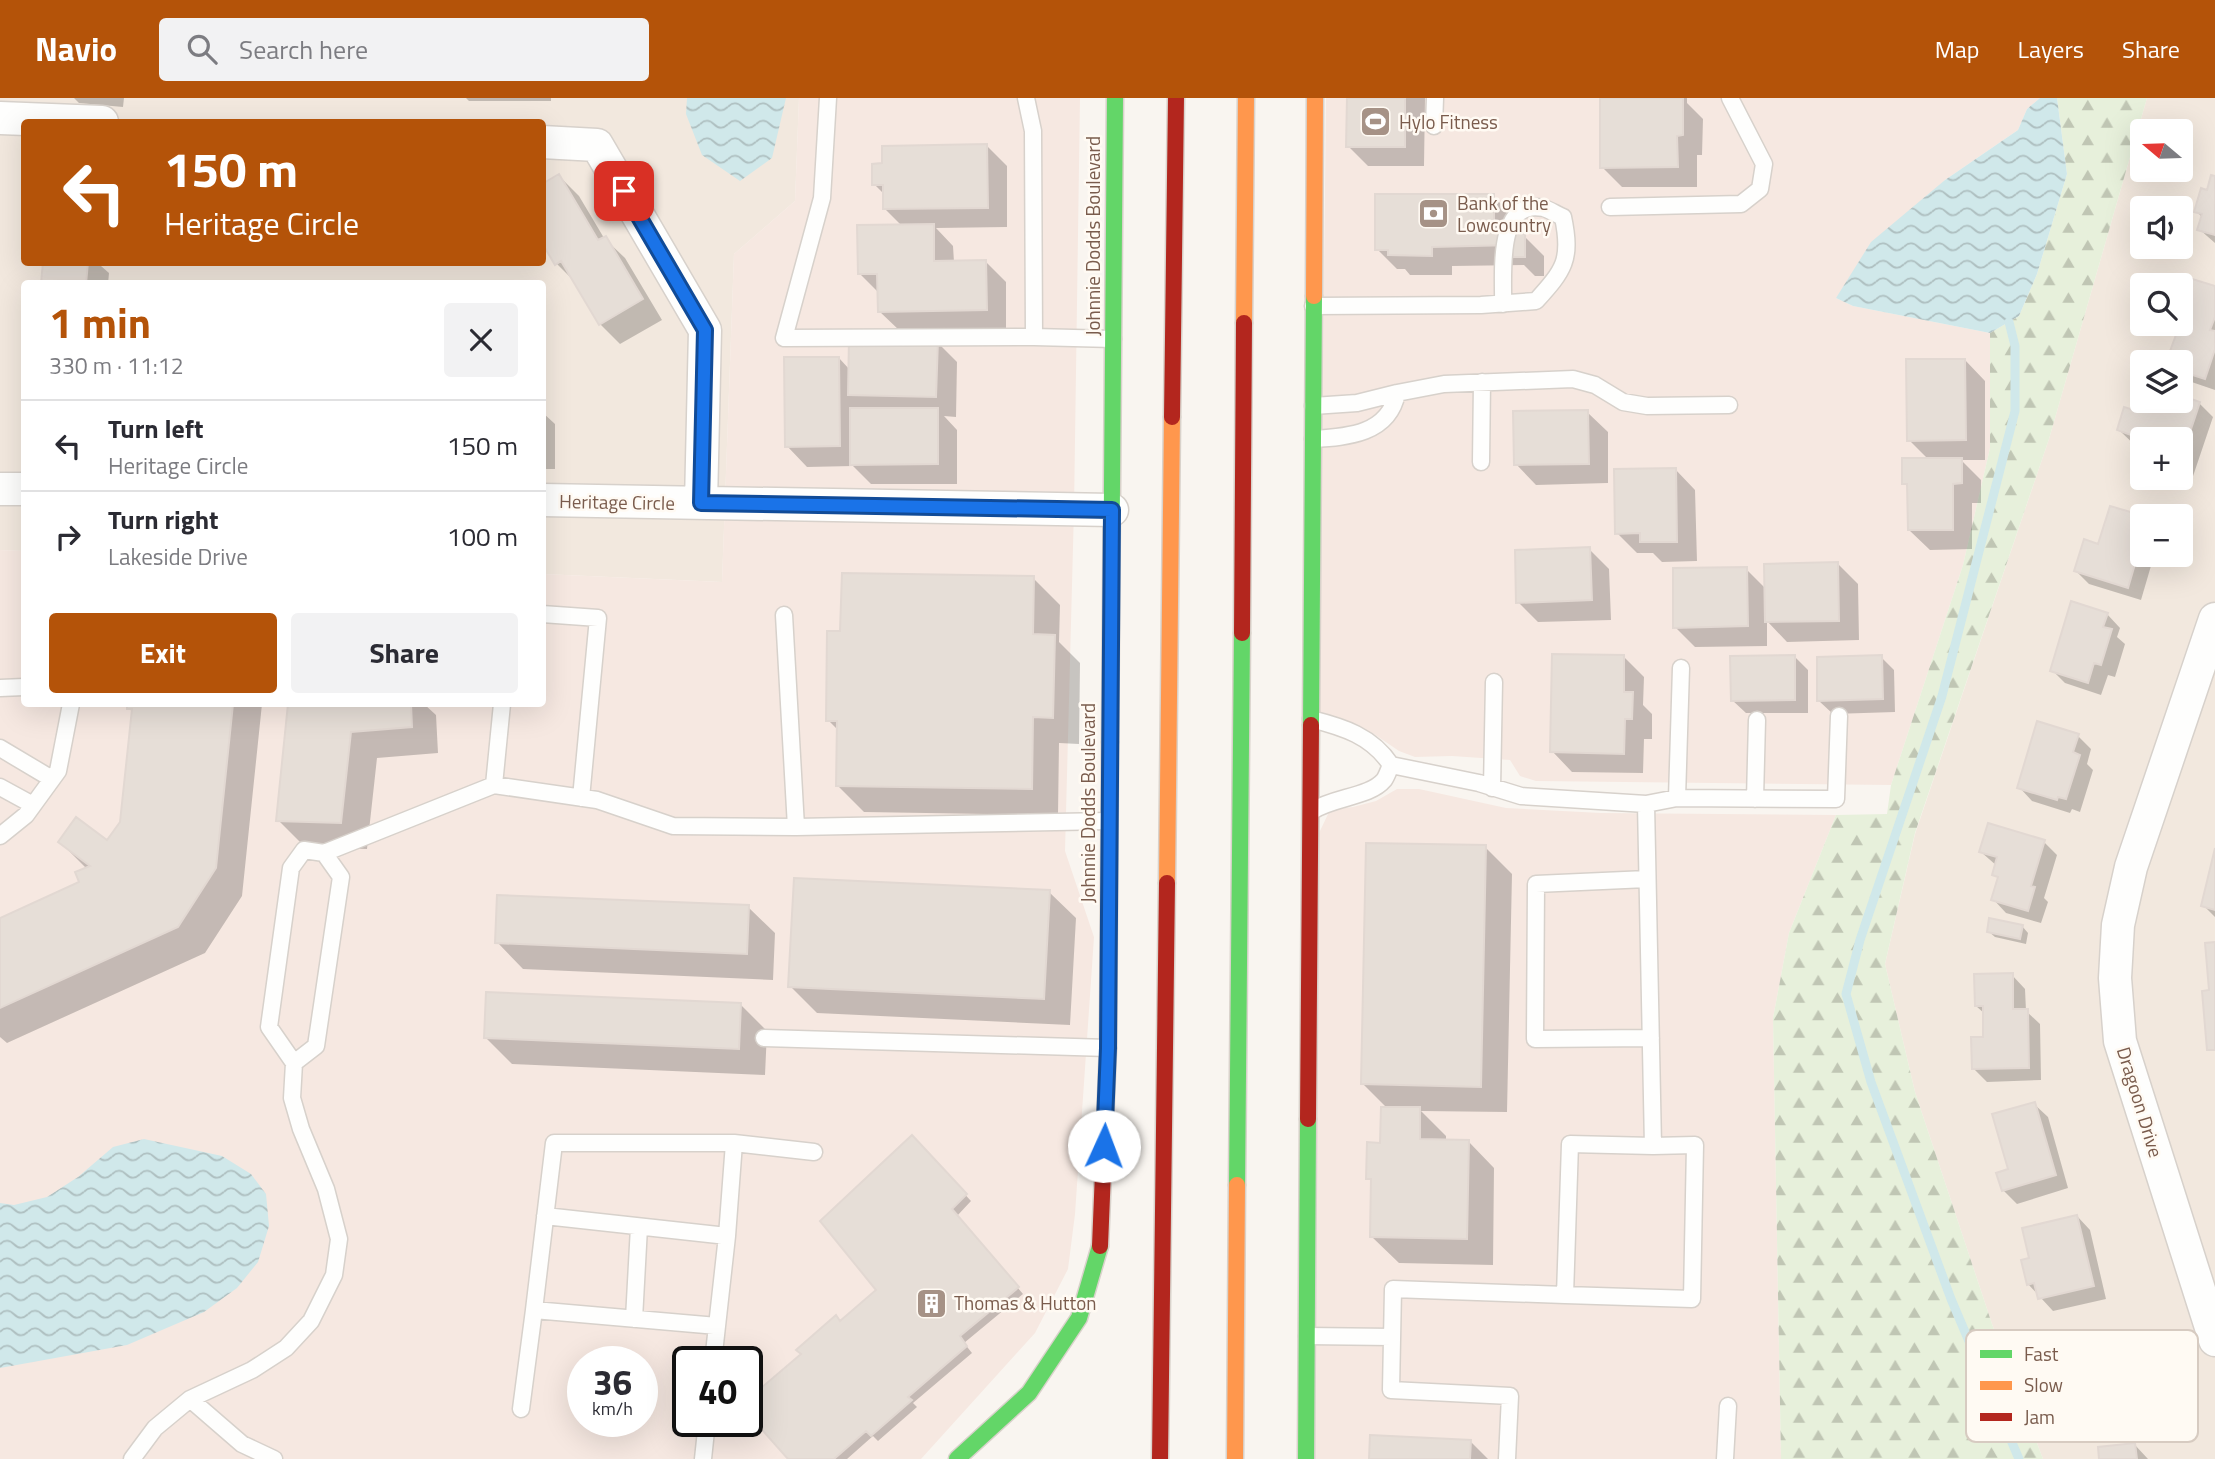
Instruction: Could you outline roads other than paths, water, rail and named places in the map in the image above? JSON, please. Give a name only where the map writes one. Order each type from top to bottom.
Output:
[{"type":"main road","name":"Johnnie Dodds Boulevard","points":[[957,1459],[1029,1393],[1079,1318],[1100,1244],[1108,1048],[1115,98]]},
{"type":"main road","points":[[1160,1459],[1176,98]]},
{"type":"main road","points":[[1235,1459],[1246,98]]},
{"type":"main road","points":[[1306,1459],[1315,98]]},
{"type":"street","points":[[0,118],[26,119]]},
{"type":"street","points":[[546,142],[597,145],[705,330],[701,503]]},
{"type":"street","points":[[0,489],[21,489]]},
{"type":"street","name":"Heritage Circle","points":[[546,500],[1112,510]]},
{"type":"street","name":"Dragoon Drive","points":[[2215,620],[2131,867],[2118,925],[2115,978],[2120,1041],[2215,1340]]},
{"type":"lane","points":[[828,98],[822,198],[785,338],[1113,339]]},
{"type":"lane","points":[[1026,98],[1033,131],[1034,337]]},
{"type":"lane","points":[[1434,126],[1435,98]]},
{"type":"lane","points":[[1610,207],[1741,204],[1760,189],[1764,164],[1730,98]]},
{"type":"lane","points":[[1313,306],[1481,305],[1503,304],[1536,301],[1561,272],[1568,243],[1563,218],[1542,208],[1525,210],[1509,225],[1505,239],[1503,304]]},
{"type":"lane","points":[[1313,406],[1357,403],[1444,384],[1573,379],[1595,385],[1623,402],[1647,406],[1729,405]]},
{"type":"lane","points":[[1481,461],[1482,382]]},
{"type":"lane","points":[[1313,439],[1343,438],[1373,429],[1394,407],[1396,393]]},
{"type":"lane","points":[[546,614],[598,618],[581,797]]},
{"type":"lane","points":[[784,615],[796,827]]},
{"type":"lane","points":[[1677,799],[1681,668]]},
{"type":"lane","points":[[1492,788],[1494,681]]},
{"type":"lane","points":[[0,688],[21,687]]},
{"type":"lane","points":[[0,836],[26,815],[58,771],[70,707]]},
{"type":"lane","points":[[494,785],[502,707]]},
{"type":"lane","points":[[1311,719],[1344,728],[1380,748],[1391,765],[1448,776],[1521,796],[1646,804],[1677,799],[1836,799],[1839,716]]},
{"type":"lane","points":[[1755,799],[1757,720]]},
{"type":"lane","points":[[0,748],[52,779]]},
{"type":"lane","points":[[1310,813],[1329,801],[1373,788],[1384,780],[1391,765]]},
{"type":"lane","points":[[132,1459],[155,1428],[190,1399],[252,1370],[286,1348],[311,1321],[334,1275],[339,1239],[326,1189],[301,1129],[292,1098],[294,1063],[270,1027],[291,868],[304,850],[324,853],[494,785],[597,800],[673,826],[796,827],[1109,821]]},
{"type":"lane","points":[[0,787],[33,805]]},
{"type":"lane","points":[[1646,804],[1653,1146]]},
{"type":"lane","points":[[294,1063],[316,1046],[341,877],[324,853]]},
{"type":"lane","points":[[1647,878],[1535,884],[1535,1039],[1651,1038]]},
{"type":"lane","points":[[764,1038],[1108,1048]]},
{"type":"lane","points":[[521,1409],[554,1143],[734,1143],[814,1153]]},
{"type":"lane","points":[[715,1346],[734,1143]]},
{"type":"lane","points":[[1507,1459],[1510,1396],[1391,1391],[1393,1289],[1565,1295],[1692,1299],[1695,1145],[1570,1144],[1565,1295]]},
{"type":"lane","points":[[545,1216],[727,1236]]},
{"type":"lane","points":[[634,1319],[639,1227]]},
{"type":"lane","points":[[534,1310],[717,1326]]},
{"type":"lane","points":[[1307,1336],[1392,1337]]},
{"type":"lane","points":[[190,1399],[242,1444],[274,1459]]},
{"type":"lane","points":[[1725,1459],[1728,1406]]},
{"type":"lane","points":[[703,1459],[705,1437]]},
{"type":"water","points":[[687,98],[786,98],[772,158],[740,181],[702,155],[686,114]]},
{"type":"water","points":[[2040,98],[2057,98],[2067,174],[2037,274],[2019,316],[1990,333],[1853,306],[1836,298],[1871,242],[1945,180],[2018,130],[2027,109]]},
{"type":"water","points":[[144,1139],[222,1156],[251,1174],[266,1194],[269,1226],[258,1262],[237,1288],[204,1312],[127,1345],[0,1368],[0,1203],[14,1205],[47,1197],[78,1177],[113,1147]]},
{"type":"waterway","points":[[1966,1334],[1871,1082],[1846,994],[1860,940],[1942,696],[2015,411],[2015,346],[2009,322]]},
{"type":"waterway","points":[[2012,1442],[2019,1459]]},
{"type":"place","name":"Hylo Fitness","points":[[1376,122]]},
{"type":"place","name":"Bank of the Lowcountry","points":[[1434,214]]},
{"type":"place","name":"Thomas & Hutton","points":[[931,1303]]}]
